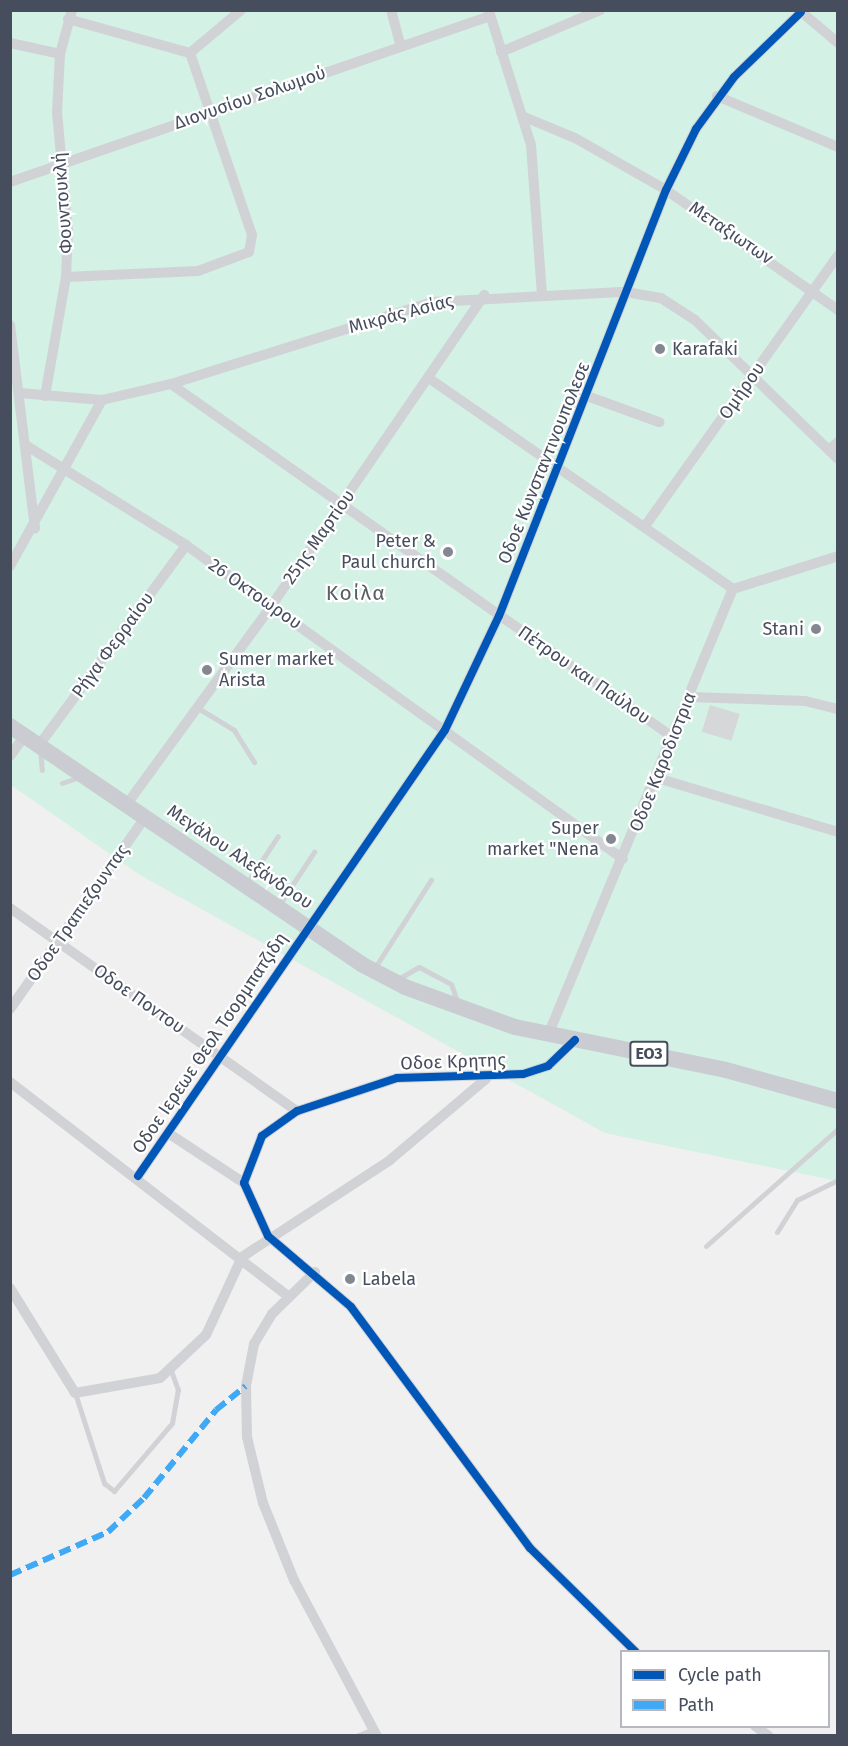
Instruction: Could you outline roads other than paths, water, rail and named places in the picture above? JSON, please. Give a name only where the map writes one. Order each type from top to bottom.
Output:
[{"type":"main road","name":"Μεγάλου Αλεξάνδρου","points":[[10,726],[373,970],[394,981],[460,1010],[548,1035],[726,1070],[837,1101]]},
{"type":"street","points":[[190,53],[241,10]]},
{"type":"street","points":[[391,10],[401,47]]},
{"type":"street","points":[[501,52],[600,10]]},
{"type":"street","points":[[800,11],[837,43]]},
{"type":"street","name":"Oδοε Κωνσταντινουπολεσε","points":[[307,926],[396,807],[445,730],[500,616],[666,190],[717,96],[800,11]]},
{"type":"street","points":[[489,13],[522,116],[537,188],[542,295]]},
{"type":"street","name":"Διονυσίου Σολωμού","points":[[10,182],[60,162],[401,47],[489,13]]},
{"type":"street","points":[[70,15],[190,53]]},
{"type":"street","name":"Φουντουκλή","points":[[45,396],[66,277],[68,231],[60,162],[60,54],[70,15]]},
{"type":"street","points":[[10,43],[60,54]]},
{"type":"street","points":[[66,277],[198,270],[243,256],[252,235],[207,114],[190,53]]},
{"type":"street","points":[[717,96],[837,147]]},
{"type":"street","name":"Μεταξιωτων","points":[[522,116],[575,138],[666,190],[814,290],[837,310]]},
{"type":"street","name":"Ομήρου","points":[[645,526],[837,255]]},
{"type":"street","name":"Μικράς Ασίας","points":[[15,393],[102,400],[171,384],[379,317],[484,295],[626,292],[677,307],[753,376],[837,459]]},
{"type":"street","name":"25ης Μαρτίου","points":[[127,804],[272,605],[430,379],[484,295]]},
{"type":"street","points":[[10,325],[15,393],[27,446],[35,528]]},
{"type":"street","points":[[430,379],[559,465],[733,589],[837,556]]},
{"type":"street","name":"Πέτρου και Παύλου","points":[[171,384],[674,738]]},
{"type":"street","points":[[587,396],[659,422]]},
{"type":"street","points":[[10,566],[35,528],[102,400]]},
{"type":"street","points":[[829,450],[837,442]]},
{"type":"street","name":"26 Οκτοωρου","points":[[27,446],[186,545],[622,859]]},
{"type":"street","name":"Ρήγα Φερραίου","points":[[40,744],[186,545]]},
{"type":"street","name":"Oδοε Καροδιστρια","points":[[548,1035],[674,738],[733,589]]},
{"type":"street","points":[[690,697],[805,700],[837,709]]},
{"type":"street","points":[[10,756],[25,735]]},
{"type":"street","points":[[657,778],[837,832]]},
{"type":"street","name":"Oδοε Τραπιεζουντας","points":[[10,1009],[146,816]]},
{"type":"street","name":"Oδοε Ποντου","points":[[10,908],[297,1111]]},
{"type":"street","name":"Oδοε Ιερεωε Θεολ Τσορμπατζιδη","points":[[138,1176],[307,926]]},
{"type":"street","name":"Oδοε Κρητης","points":[[244,1183],[262,1136],[297,1111],[397,1078],[486,1079],[548,1066],[575,1040]]},
{"type":"street","points":[[10,1288],[75,1393],[147,1384],[171,1371],[206,1335],[242,1257],[268,1236],[390,1160],[486,1079]]},
{"type":"street","points":[[10,1082],[138,1176],[242,1257],[289,1297]]},
{"type":"street","points":[[168,1133],[244,1183],[268,1236],[315,1272],[351,1307],[530,1548],[634,1650]]},
{"type":"street","points":[[315,1272],[261,1329],[249,1360],[246,1403],[252,1466],[294,1580],[375,1732]]},
{"type":"lane","points":[[198,708],[234,730],[254,762]]},
{"type":"lane","points":[[40,744],[42,770]]},
{"type":"lane","points":[[62,783],[83,774]]},
{"type":"lane","points":[[246,885],[278,836]]},
{"type":"lane","points":[[278,906],[314,852]]},
{"type":"lane","points":[[373,970],[431,880]]},
{"type":"lane","points":[[394,981],[419,967],[451,984],[460,1010]]},
{"type":"lane","points":[[706,1246],[837,1129]]},
{"type":"lane","points":[[777,1232],[797,1200],[837,1180]]},
{"type":"lane","points":[[75,1393],[104,1483],[114,1491],[172,1423],[178,1390],[171,1371]]},
{"type":"lane","points":[[356,1736],[375,1732]]},
{"type":"place","name":"Karafaki","points":[[660,349]]},
{"type":"place","name":"Peter & Paul church","points":[[448,552]]},
{"type":"place","name":"Stani","points":[[816,629]]},
{"type":"place","name":"Sumer market Arista","points":[[207,670]]},
{"type":"place","name":"Super market \"Nena","points":[[611,839]]},
{"type":"place","name":"Labela","points":[[350,1279]]},
{"type":"district","name":"Κοίλα","points":[[356,593]]}]
